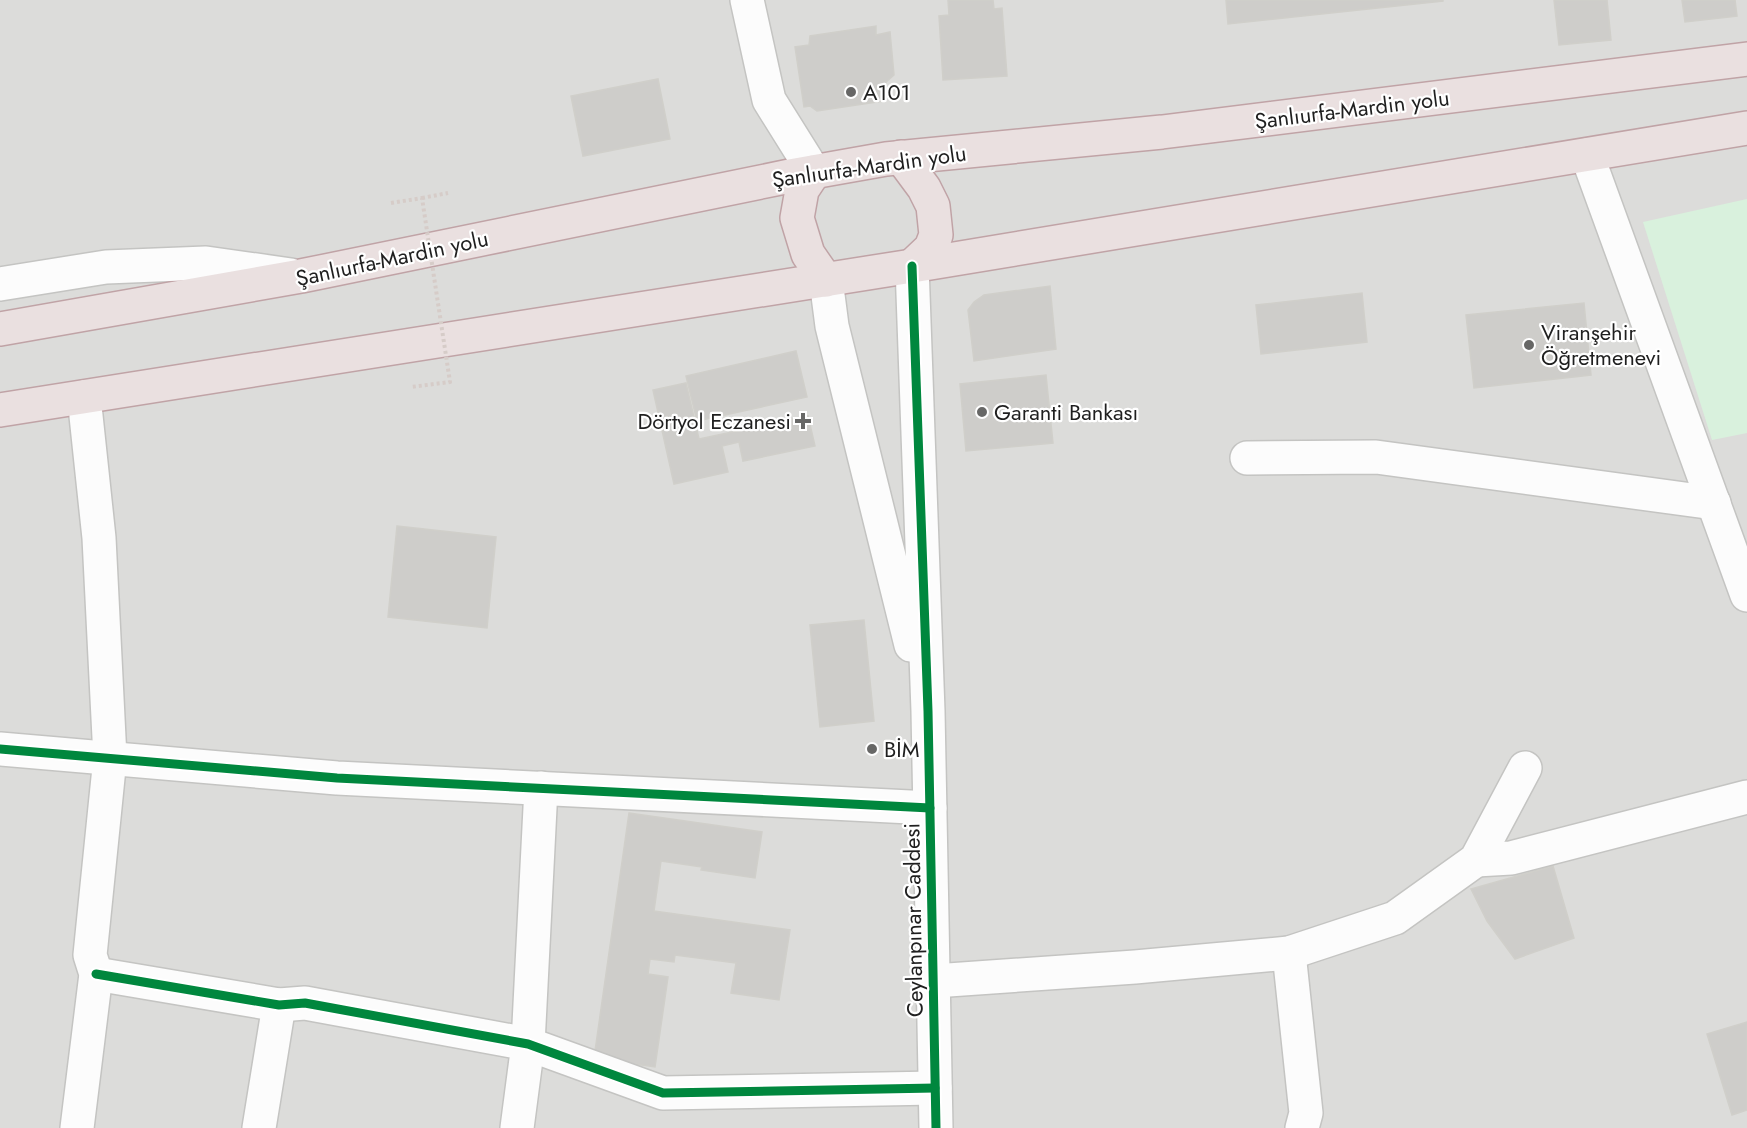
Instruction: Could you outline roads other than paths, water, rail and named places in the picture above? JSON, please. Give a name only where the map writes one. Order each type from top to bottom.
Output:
[{"type":"highway","name":"Şanlıurfa-Mardin yolu","points":[[0,329],[301,276],[814,172],[901,157],[1162,132],[1747,59]]},
{"type":"highway","points":[[0,410],[826,280],[1747,128]]},
{"type":"highway","points":[[901,157],[924,188],[933,206],[936,235],[931,248],[912,266]]},
{"type":"highway","points":[[814,172],[802,190],[797,218],[808,254],[826,280]]},
{"type":"street","points":[[747,0],[768,100],[814,172]]},
{"type":"street","points":[[1587,155],[1747,595]]},
{"type":"street","points":[[0,284],[106,267],[207,263],[301,276]]},
{"type":"street","points":[[912,266],[928,711]]},
{"type":"street","points":[[826,280],[832,326],[928,711]]},
{"type":"street","points":[[77,1128],[96,974],[90,955],[110,758],[99,538],[84,397]]},
{"type":"street","points":[[1247,458],[1376,457],[1714,503]]},
{"type":"street","name":"Ceylanpınar Caddesi","points":[[928,711],[936,1128]]},
{"type":"street","points":[[0,749],[338,778],[930,808]]},
{"type":"street","points":[[934,981],[1289,954],[1395,918],[1476,860],[1526,768]]},
{"type":"street","points":[[517,1128],[528,1044],[541,788]]},
{"type":"street","points":[[1476,860],[1511,858],[1747,797]]},
{"type":"street","points":[[1289,954],[1306,1113],[1302,1128]]},
{"type":"street","points":[[96,974],[279,1005],[305,1003],[528,1044],[663,1093],[935,1088]]},
{"type":"street","points":[[259,1128],[279,1005]]},
{"type":"place","name":"A101","points":[[851,92]]},
{"type":"place","name":"Viranşehir Öğretmenevi","points":[[1529,345]]},
{"type":"place","name":"Garanti Bankası","points":[[982,412]]},
{"type":"place","name":"Dörtyol Eczanesi","points":[[803,421]]},
{"type":"place","name":"BİM","points":[[872,749]]}]
